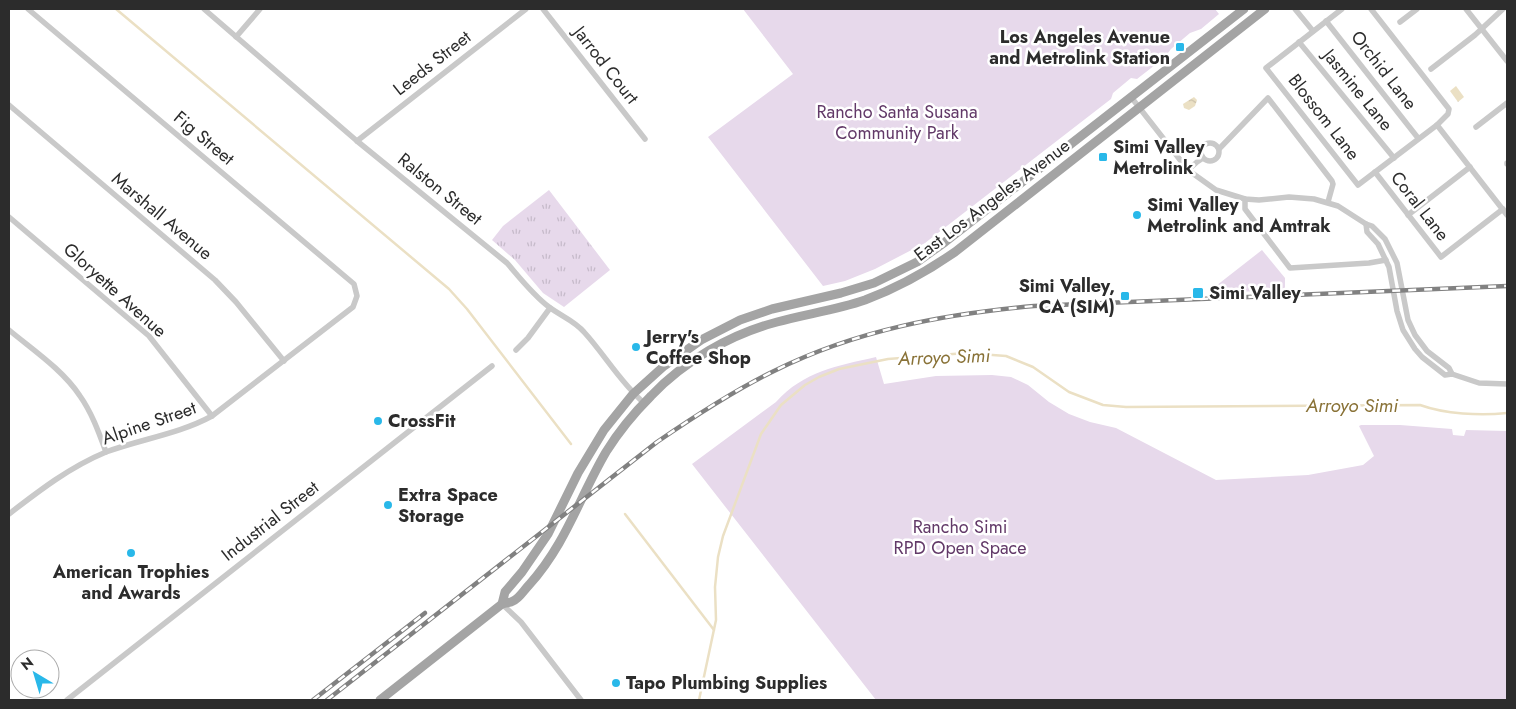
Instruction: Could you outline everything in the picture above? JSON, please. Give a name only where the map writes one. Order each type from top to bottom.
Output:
[{"type":"main road","name":"East Los Angeles Avenue","points":[[502,604],[505,592],[522,572],[548,534],[589,453],[609,422],[651,376],[681,353],[727,326],[772,309],[861,287],[917,262],[946,242],[1244,9]]},
{"type":"main road","name":"East Los Angeles Avenue","points":[[380,700],[502,604],[514,601],[546,562],[566,532],[607,451],[631,417],[660,387],[689,364],[731,339],[776,322],[839,308],[864,300],[907,282],[928,270],[955,252],[1265,9]]},
{"type":"street","name":"Fig Street","points":[[28,9],[354,284],[357,293]]},
{"type":"street","name":"Ralston Street","points":[[204,9],[357,141],[507,263],[550,308],[576,323],[633,394],[644,404]]},
{"type":"street","points":[[236,37],[260,9]]},
{"type":"street","name":"Leeds Street","points":[[357,141],[526,9]]},
{"type":"street","name":"Jarrod Court","points":[[543,9],[645,139]]},
{"type":"street","points":[[1295,9],[1313,31]]},
{"type":"street","points":[[1299,42],[1342,9]]},
{"type":"street","points":[[1371,9],[1449,109],[1448,114],[1437,125],[1375,172]]},
{"type":"street","points":[[1400,22],[1417,9]]},
{"type":"street","points":[[1466,9],[1507,61]]},
{"type":"street","points":[[1431,69],[1503,9]]},
{"type":"street","name":"Orchid Lane","points":[[1326,21],[1418,138]]},
{"type":"street","name":"Blossom Lane","points":[[1299,42],[1266,68],[1358,185],[1375,172]]},
{"type":"street","name":"Jasmine Lane","points":[[1299,42],[1394,158]]},
{"type":"street","points":[[1131,97],[1188,170],[1216,190],[1245,199],[1304,197],[1328,202],[1347,211],[1378,231],[1393,255],[1400,276],[1408,320],[1415,335],[1427,351],[1449,368],[1452,374]]},
{"type":"street","points":[[1219,149],[1268,98],[1332,181],[1333,184],[1328,202]]},
{"type":"street","points":[[1476,128],[1507,103]]},
{"type":"street","name":"Marshall Avenue","points":[[9,105],[216,280],[284,361]]},
{"type":"street","points":[[1437,125],[1507,215]]},
{"type":"street","points":[[1207,144],[1216,144],[1219,149],[1219,155],[1215,160],[1210,162],[1203,158],[1201,150],[1207,144]]},
{"type":"street","points":[[1188,170],[1203,158]]},
{"type":"street","points":[[1408,215],[1470,167]]},
{"type":"street","name":"Coral Lane","points":[[1375,172],[1441,258],[1503,209]]},
{"type":"street","points":[[1245,199],[1244,209],[1290,268],[1369,263],[1386,260]]},
{"type":"street","name":"Gloryette Avenue","points":[[9,217],[142,330],[212,416]]},
{"type":"street","points":[[1366,224],[1367,232],[1378,244],[1386,260],[1392,276],[1396,311],[1400,323],[1415,349],[1431,366],[1445,375],[1452,374],[1479,383],[1507,384]]},
{"type":"street","name":"Alpine Street","points":[[9,514],[59,476],[82,463],[106,452],[186,428],[212,416],[353,307],[356,302],[357,293]]},
{"type":"street","points":[[516,350],[528,338],[550,308]]},
{"type":"street","points":[[9,330],[66,378],[79,394],[92,416],[106,452]]},
{"type":"street","name":"Industrial Street","points":[[67,700],[492,366]]},
{"type":"street","points":[[502,604],[521,622],[581,700]]},
{"type":"green space","name":"Rancho Santa Susana Community Park","points":[[743,9],[1215,9],[1219,14],[1201,29],[1190,33],[1171,49],[1164,58],[1137,79],[1131,78],[1113,93],[1111,99],[925,243],[875,269],[845,281],[823,286],[708,137],[793,74]]},
{"type":"green space","points":[[549,190],[610,270],[564,307],[543,293],[515,260],[492,240],[503,226]]},
{"type":"green space","points":[[1262,250],[1285,278],[1285,290],[1212,293],[1212,289]]},
{"type":"green space","name":"Rancho Simi RPD Open Space","points":[[876,357],[884,384],[936,376],[992,375],[1011,377],[1028,385],[1049,402],[1069,414],[1090,422],[1116,428],[1216,480],[1308,475],[1363,465],[1374,456],[1359,426],[1361,425],[1400,425],[1452,429],[1453,435],[1464,436],[1466,430],[1507,431],[1507,700],[876,700],[692,464],[776,402],[798,383],[822,371]]},
{"type":"water","points":[[1456,86],[1464,97],[1458,102],[1450,91]]},
{"type":"water","points":[[1194,97],[1197,100],[1195,106],[1189,110],[1184,108],[1183,104]]},
{"type":"waterway","points":[[116,9],[449,289],[467,309],[571,444]]},
{"type":"waterway","name":"Arroyo Simi","points":[[699,700],[716,620],[715,587],[718,557],[723,536],[761,434],[781,405],[805,385],[839,369],[888,359],[966,353],[1006,356],[1033,367],[1069,392],[1103,405],[1126,407],[1420,405],[1463,414],[1507,413]]},
{"type":"waterway","points":[[625,514],[714,630]]},
{"type":"railway","points":[[327,700],[657,442],[714,404],[744,387],[774,371],[837,345],[901,326],[934,319],[1034,306],[1507,286]]},
{"type":"railway","points":[[313,700],[425,613]]},
{"type":"place","name":"Los Angeles Avenue and Metrolink Station","points":[[1180,47]]},
{"type":"place","name":"Simi Valley Metrolink","points":[[1103,157]]},
{"type":"place","name":"Simi Valley Metrolink and Amtrak","points":[[1137,215]]},
{"type":"place","name":"Simi Valley","points":[[1198,293]]},
{"type":"place","name":"Simi Valley, CA (SIM)","points":[[1125,296]]},
{"type":"place","name":"Jerry's Coffee Shop","points":[[636,347]]},
{"type":"place","name":"CrossFit","points":[[378,421]]},
{"type":"place","name":"Extra Space Storage","points":[[388,505]]},
{"type":"place","name":"American Trophies and Awards","points":[[131,553]]},
{"type":"place","name":"Tapo Plumbing Supplies","points":[[616,683]]}]
